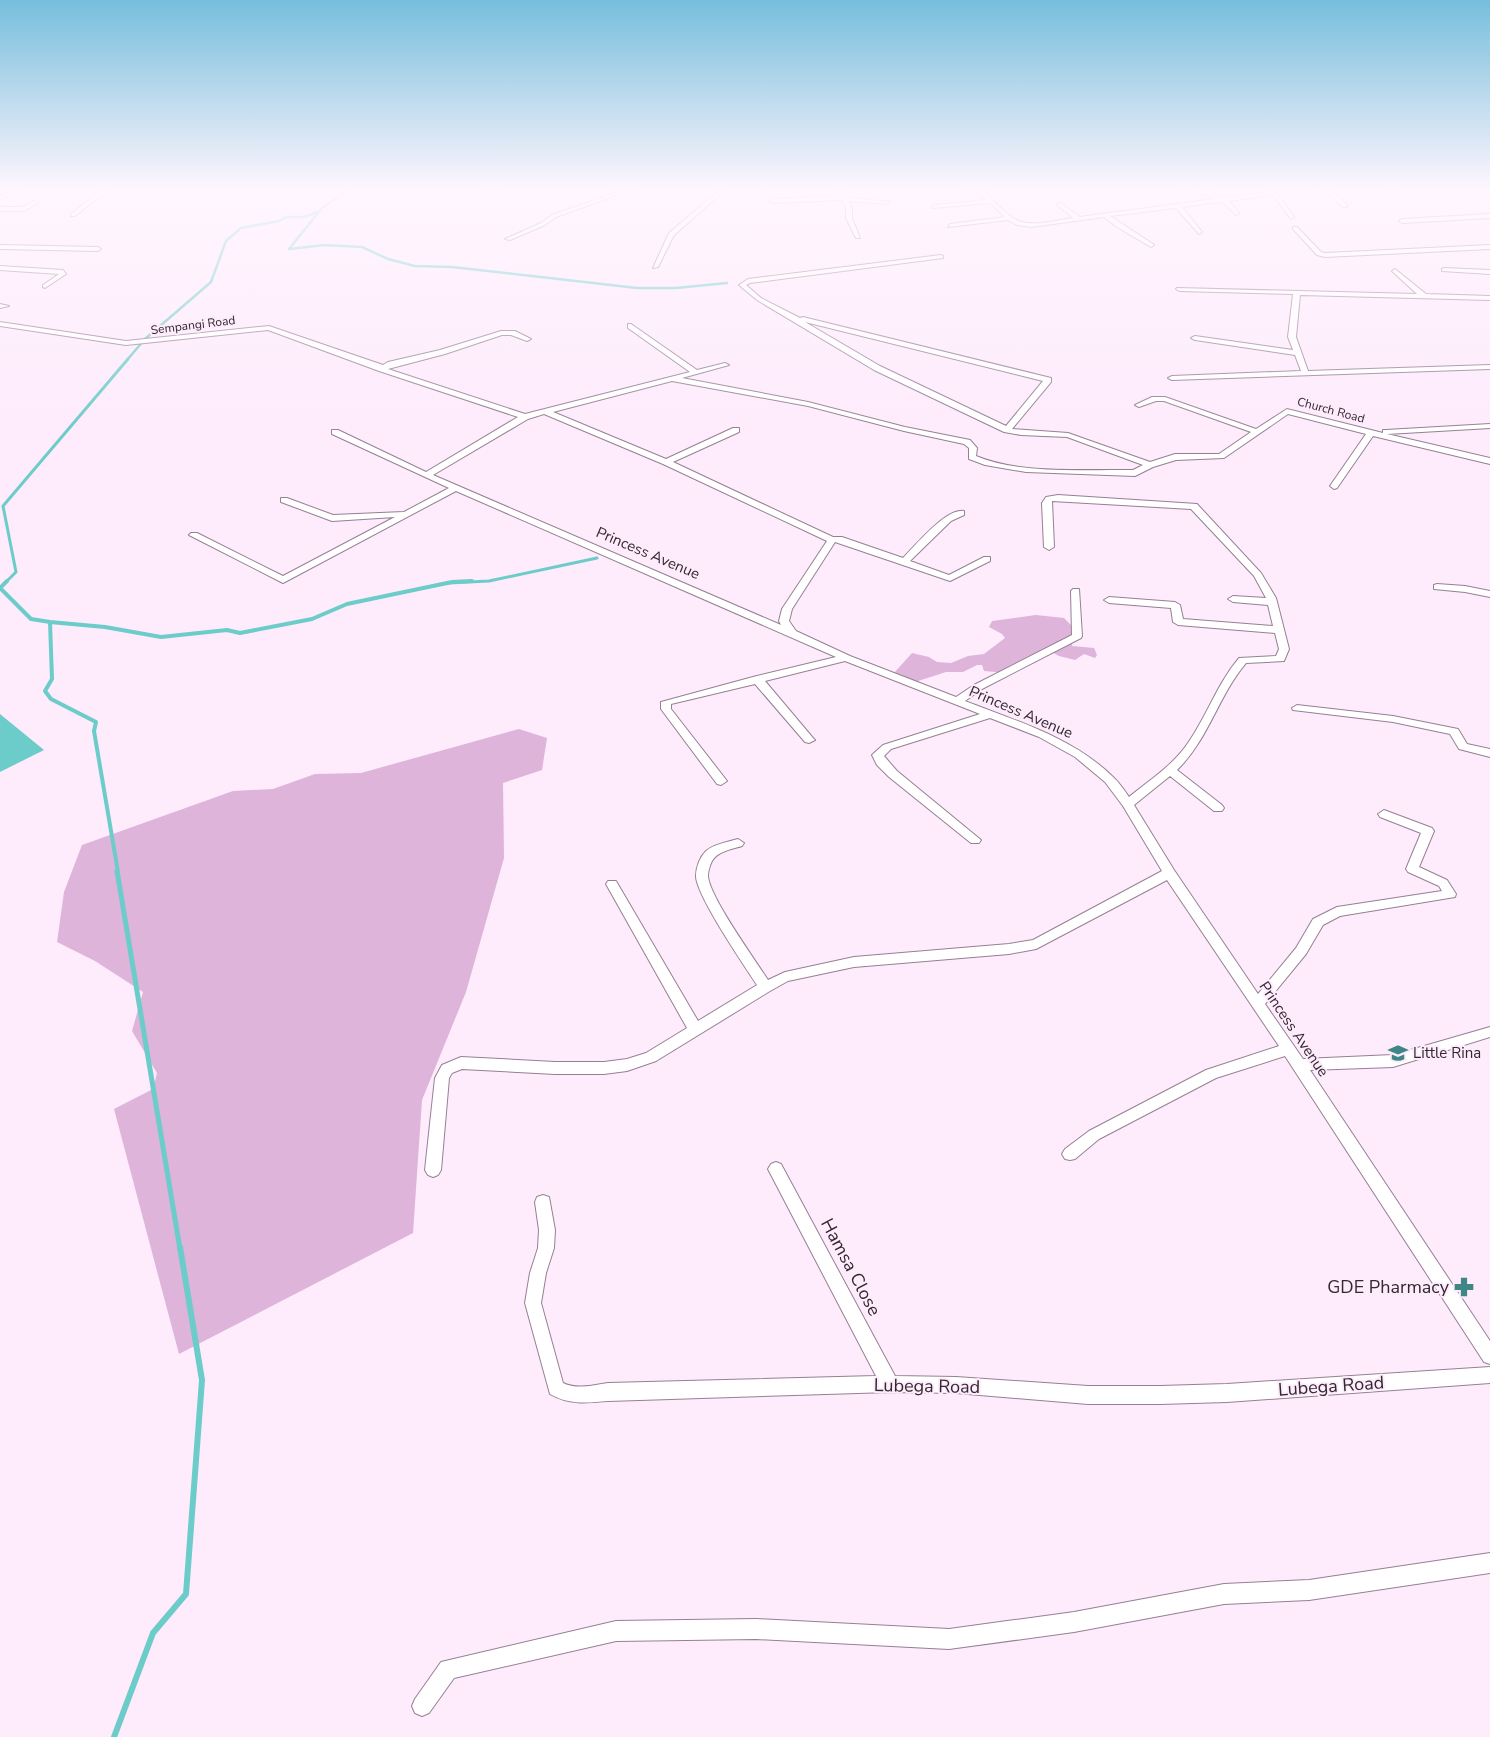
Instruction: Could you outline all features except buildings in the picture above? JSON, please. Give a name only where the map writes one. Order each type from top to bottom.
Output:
[{"type":"street","points":[[17,269],[63,272],[63,274],[45,286]]},
{"type":"street","points":[[848,269],[748,282],[742,285],[759,299],[791,316],[876,368],[1007,430],[1021,433],[1068,435],[1150,465]]},
{"type":"street","points":[[1444,270],[1490,272]]},
{"type":"street","points":[[1395,271],[1424,296]]},
{"type":"street","points":[[1179,289],[1490,298]]},
{"type":"street","points":[[1297,292],[1292,337],[1305,373]]},
{"type":"street","points":[[791,316],[1048,380],[1007,430]]},
{"type":"street","name":"Sempangi Road","points":[[0,324],[126,343],[268,328],[383,368],[385,371],[526,417]]},
{"type":"street","points":[[631,326],[696,373]]},
{"type":"street","points":[[383,368],[391,364],[456,348],[501,333],[512,332],[526,339]]},
{"type":"street","points":[[1195,338],[1297,353]]},
{"type":"street","points":[[426,475],[526,417],[725,365]]},
{"type":"street","points":[[1172,378],[1490,368]]},
{"type":"street","name":"Church Road","points":[[673,379],[808,404],[904,430],[967,442],[973,448],[972,457],[979,461],[1012,468],[1135,473],[1150,465],[1175,458],[1221,456],[1255,431],[1287,411],[1490,461]]},
{"type":"street","points":[[1139,405],[1155,399],[1165,399],[1255,431]]},
{"type":"street","points":[[545,412],[666,462],[832,540],[839,539],[950,578],[987,559]]},
{"type":"street","points":[[1334,486],[1371,433],[1490,426]]},
{"type":"street","points":[[666,462],[736,430]]},
{"type":"street","name":"Princess Avenue","points":[[335,432],[426,475],[846,658],[1043,735],[1079,755],[1109,779],[1128,804],[1169,873],[1299,1065],[1490,1356]]},
{"type":"street","points":[[194,535],[283,580],[456,488]]},
{"type":"street","points":[[1049,547],[1046,503],[1049,499],[1194,506],[1258,576],[1272,602],[1284,649],[1280,659],[1243,660],[1235,669],[1206,725],[1187,754],[1128,804]]},
{"type":"street","points":[[284,500],[332,518],[406,514]]},
{"type":"street","points":[[904,562],[948,519],[961,513]]},
{"type":"street","points":[[792,633],[784,620],[787,609],[832,540]]},
{"type":"street","points":[[1437,587],[1465,589],[1490,594]]},
{"type":"street","points":[[956,702],[978,687],[1077,636],[1076,591]]},
{"type":"street","points":[[1233,599],[1272,602]]},
{"type":"street","points":[[1109,600],[1175,605],[1178,622],[1280,630]]},
{"type":"street","points":[[721,781],[666,709],[665,704],[672,700],[846,658]]},
{"type":"street","points":[[757,679],[809,740]]},
{"type":"street","points":[[1297,708],[1393,719],[1454,730],[1463,746],[1490,753]]},
{"type":"street","points":[[975,840],[893,774],[881,762],[878,755],[887,747],[989,715]]},
{"type":"street","points":[[1169,769],[1218,808]]},
{"type":"street","points":[[1258,1004],[1301,951],[1310,932],[1318,922],[1337,912],[1450,894],[1443,883],[1412,869],[1428,831],[1384,814]]},
{"type":"street","points":[[738,843],[716,850],[710,855],[705,863],[702,878],[716,907],[765,987]]},
{"type":"street","points":[[433,1170],[442,1078],[447,1069],[461,1063],[555,1068],[604,1068],[627,1065],[651,1057],[765,987],[785,977],[854,962],[1009,949],[1036,944],[1169,873]]},
{"type":"street","points":[[612,884],[696,1030]]},
{"type":"street","points":[[1299,1065],[1393,1061],[1490,1032]]},
{"type":"street","points":[[1070,1154],[1094,1135],[1210,1074],[1288,1049]]},
{"type":"street","name":"Hamsa Close","points":[[776,1170],[890,1384]]},
{"type":"street","name":"Lubega Road","points":[[543,1202],[548,1230],[546,1248],[538,1273],[533,1303],[556,1388],[564,1394],[890,1384],[956,1385],[1088,1394],[1160,1395],[1227,1393],[1490,1375]]},
{"type":"street","points":[[422,1706],[448,1668],[616,1631],[756,1628],[949,1638],[1074,1622],[1224,1594],[1309,1590],[1490,1563]]},
{"type":"shaded area","points":[[1036,615],[1064,618],[1071,625],[1072,646],[1094,648],[1097,655],[1095,658],[1084,654],[1075,660],[1052,652],[1007,673],[984,671],[982,665],[977,665],[963,672],[946,672],[912,683],[894,673],[912,653],[929,657],[937,662],[951,663],[968,656],[984,654],[1005,638],[1002,634],[989,627],[992,621]]},
{"type":"shaded area","points":[[0,714],[44,750],[0,772]]},
{"type":"shaded area","points":[[519,729],[547,738],[542,770],[503,783],[504,858],[466,992],[422,1100],[413,1233],[179,1354],[114,1109],[153,1089],[157,1073],[132,1031],[143,992],[95,961],[57,942],[64,892],[82,845],[233,791],[273,789],[315,774],[361,773]]},
{"type":"waterway","points":[[127,360],[145,339],[211,282],[216,269]]},
{"type":"waterway","points":[[470,269],[637,288],[676,288],[727,283]]},
{"type":"waterway","points":[[50,622],[31,619],[0,588],[16,572],[3,506],[128,359]]},
{"type":"waterway","points":[[449,583],[489,581],[597,558]]},
{"type":"waterway","points":[[50,622],[105,627],[161,637],[227,630],[240,633],[312,619],[347,604],[452,582],[472,581]]},
{"type":"waterway","points":[[50,622],[52,679],[45,691],[51,699],[96,722],[94,731],[118,872]]},
{"type":"waterway","points":[[117,871],[180,1249]]},
{"type":"waterway","points":[[114,1737],[153,1633],[186,1594],[202,1380],[180,1247]]},
{"type":"place","name":"Little Rina","points":[[1398,1053]]},
{"type":"place","name":"GDE Pharmacy","points":[[1464,1287]]}]
